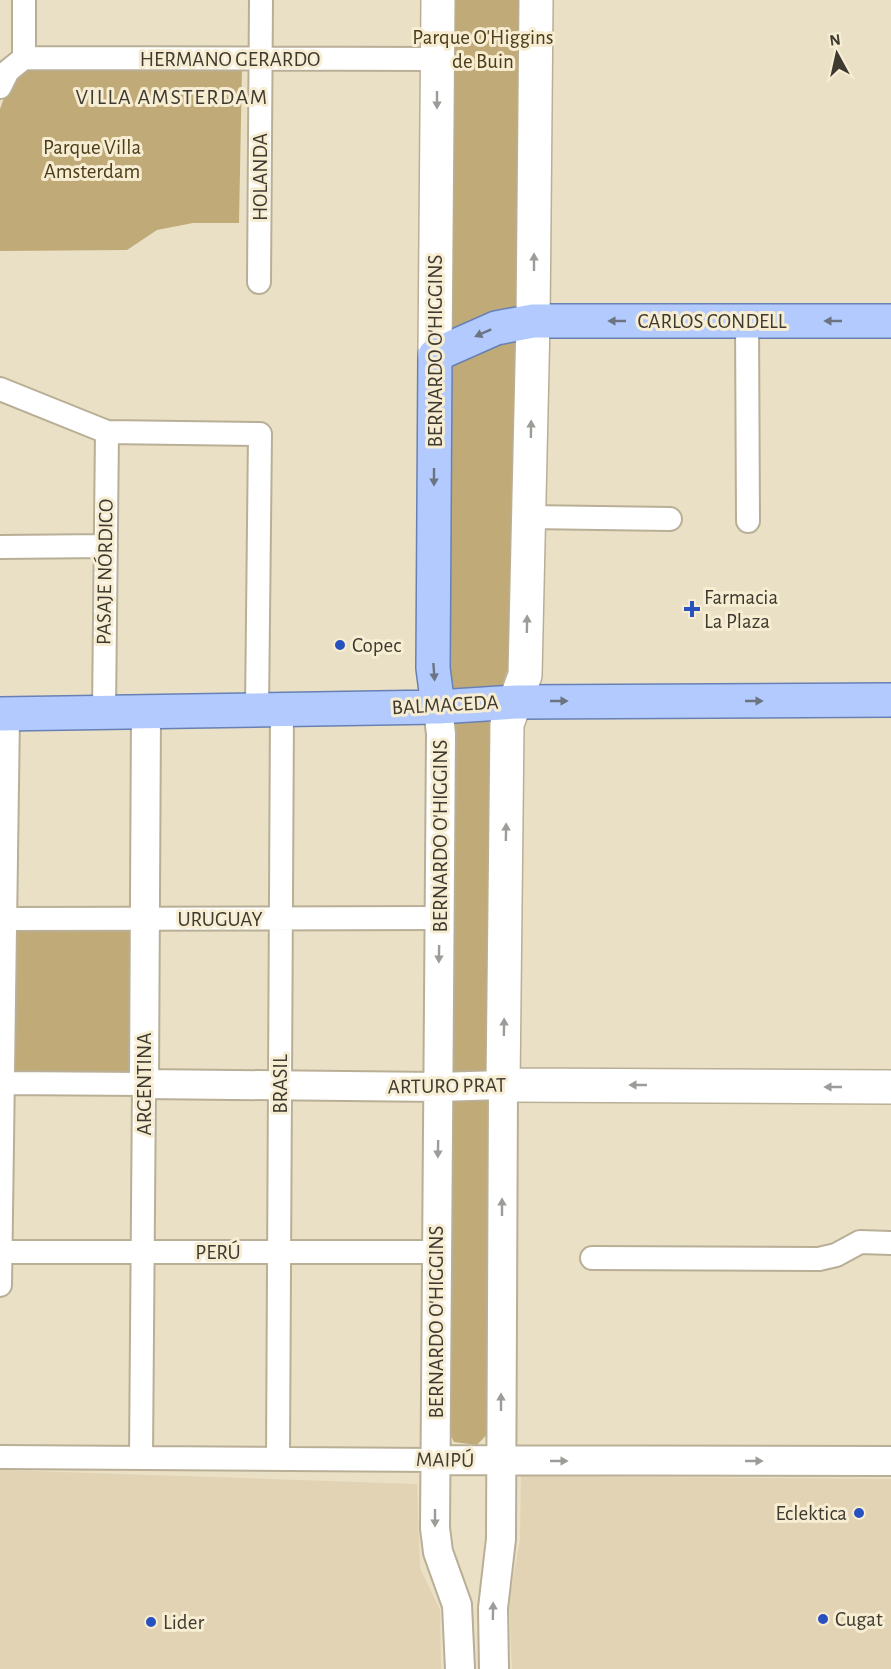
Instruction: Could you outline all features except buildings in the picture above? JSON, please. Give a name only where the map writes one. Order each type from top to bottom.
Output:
[{"type":"main road","name":"BERNARDO O'HIGGINS","points":[[438,0],[433,668],[438,707]]},
{"type":"main road","points":[[503,1085],[507,724],[525,675],[533,321],[536,0]]},
{"type":"main road","name":"CARLOS CONDELL","points":[[435,355],[496,328],[533,321],[891,321]]},
{"type":"main road","name":"BALMACEDA","points":[[4,714],[438,707],[516,702],[891,700]]},
{"type":"main road","name":"ARTURO PRAT","points":[[503,1085],[891,1087]]},
{"type":"street","points":[[0,87],[8,71],[24,58],[24,0]]},
{"type":"street","name":"HOLANDA","points":[[259,282],[261,0]]},
{"type":"street","name":"HERMANO GERARDO","points":[[24,58],[437,59]]},
{"type":"street","points":[[747,321],[748,521]]},
{"type":"street","points":[[0,389],[107,432],[260,434],[270,710]]},
{"type":"street","name":"PASAJE NÓRDICO","points":[[104,712],[107,432]]},
{"type":"street","points":[[529,517],[670,519]]},
{"type":"street","points":[[0,547],[106,546]]},
{"type":"street","name":"BERNARDO O'HIGGINS","points":[[438,707],[441,734],[436,1540],[457,1605],[460,1669]]},
{"type":"street","name":"BRASIL","points":[[270,710],[281,919],[278,1458]]},
{"type":"street","name":"ARGENTINA","points":[[141,1457],[146,712]]},
{"type":"street","points":[[0,1285],[4,714]]},
{"type":"street","name":"URUGUAY","points":[[2,919],[440,918]]},
{"type":"street","name":"ARTURO PRAT","points":[[3,1083],[438,1087],[503,1085]]},
{"type":"street","points":[[494,1669],[493,1608],[501,1549],[503,1085]]},
{"type":"street","points":[[592,1258],[819,1258],[836,1255],[860,1242],[891,1243]]},
{"type":"street","name":"PERÚ","points":[[0,1252],[436,1252]]},
{"type":"street","name":"MAIPÚ","points":[[0,1456],[501,1461],[891,1461]]},
{"type":"shaded area","points":[[0,1470],[417,1484],[420,1568],[440,1610],[441,1669],[0,1669]]},
{"type":"shaded area","points":[[521,1476],[891,1479],[891,1669],[512,1669],[509,1600],[520,1540]]},
{"type":"green space","name":"Parque O'Higgins de Buin","points":[[447,0],[520,0],[514,651],[504,680],[495,733],[490,1431],[477,1445],[454,1442],[448,1429]]},
{"type":"green space","name":"Parque Villa Amsterdam","points":[[242,67],[239,223],[193,223],[157,230],[127,250],[0,251],[0,109],[11,79],[24,68]]},
{"type":"green space","points":[[12,930],[130,930],[130,1071],[12,1071]]},
{"type":"place","name":"Farmacia La Plaza","points":[[692,609]]},
{"type":"place","name":"Copec","points":[[340,645]]},
{"type":"place","name":"Eclektica","points":[[859,1513]]},
{"type":"place","name":"Cugat","points":[[823,1619]]},
{"type":"place","name":"Lider","points":[[151,1622]]},
{"type":"district","name":"VILLA AMSTERDAM","points":[[172,97]]}]
